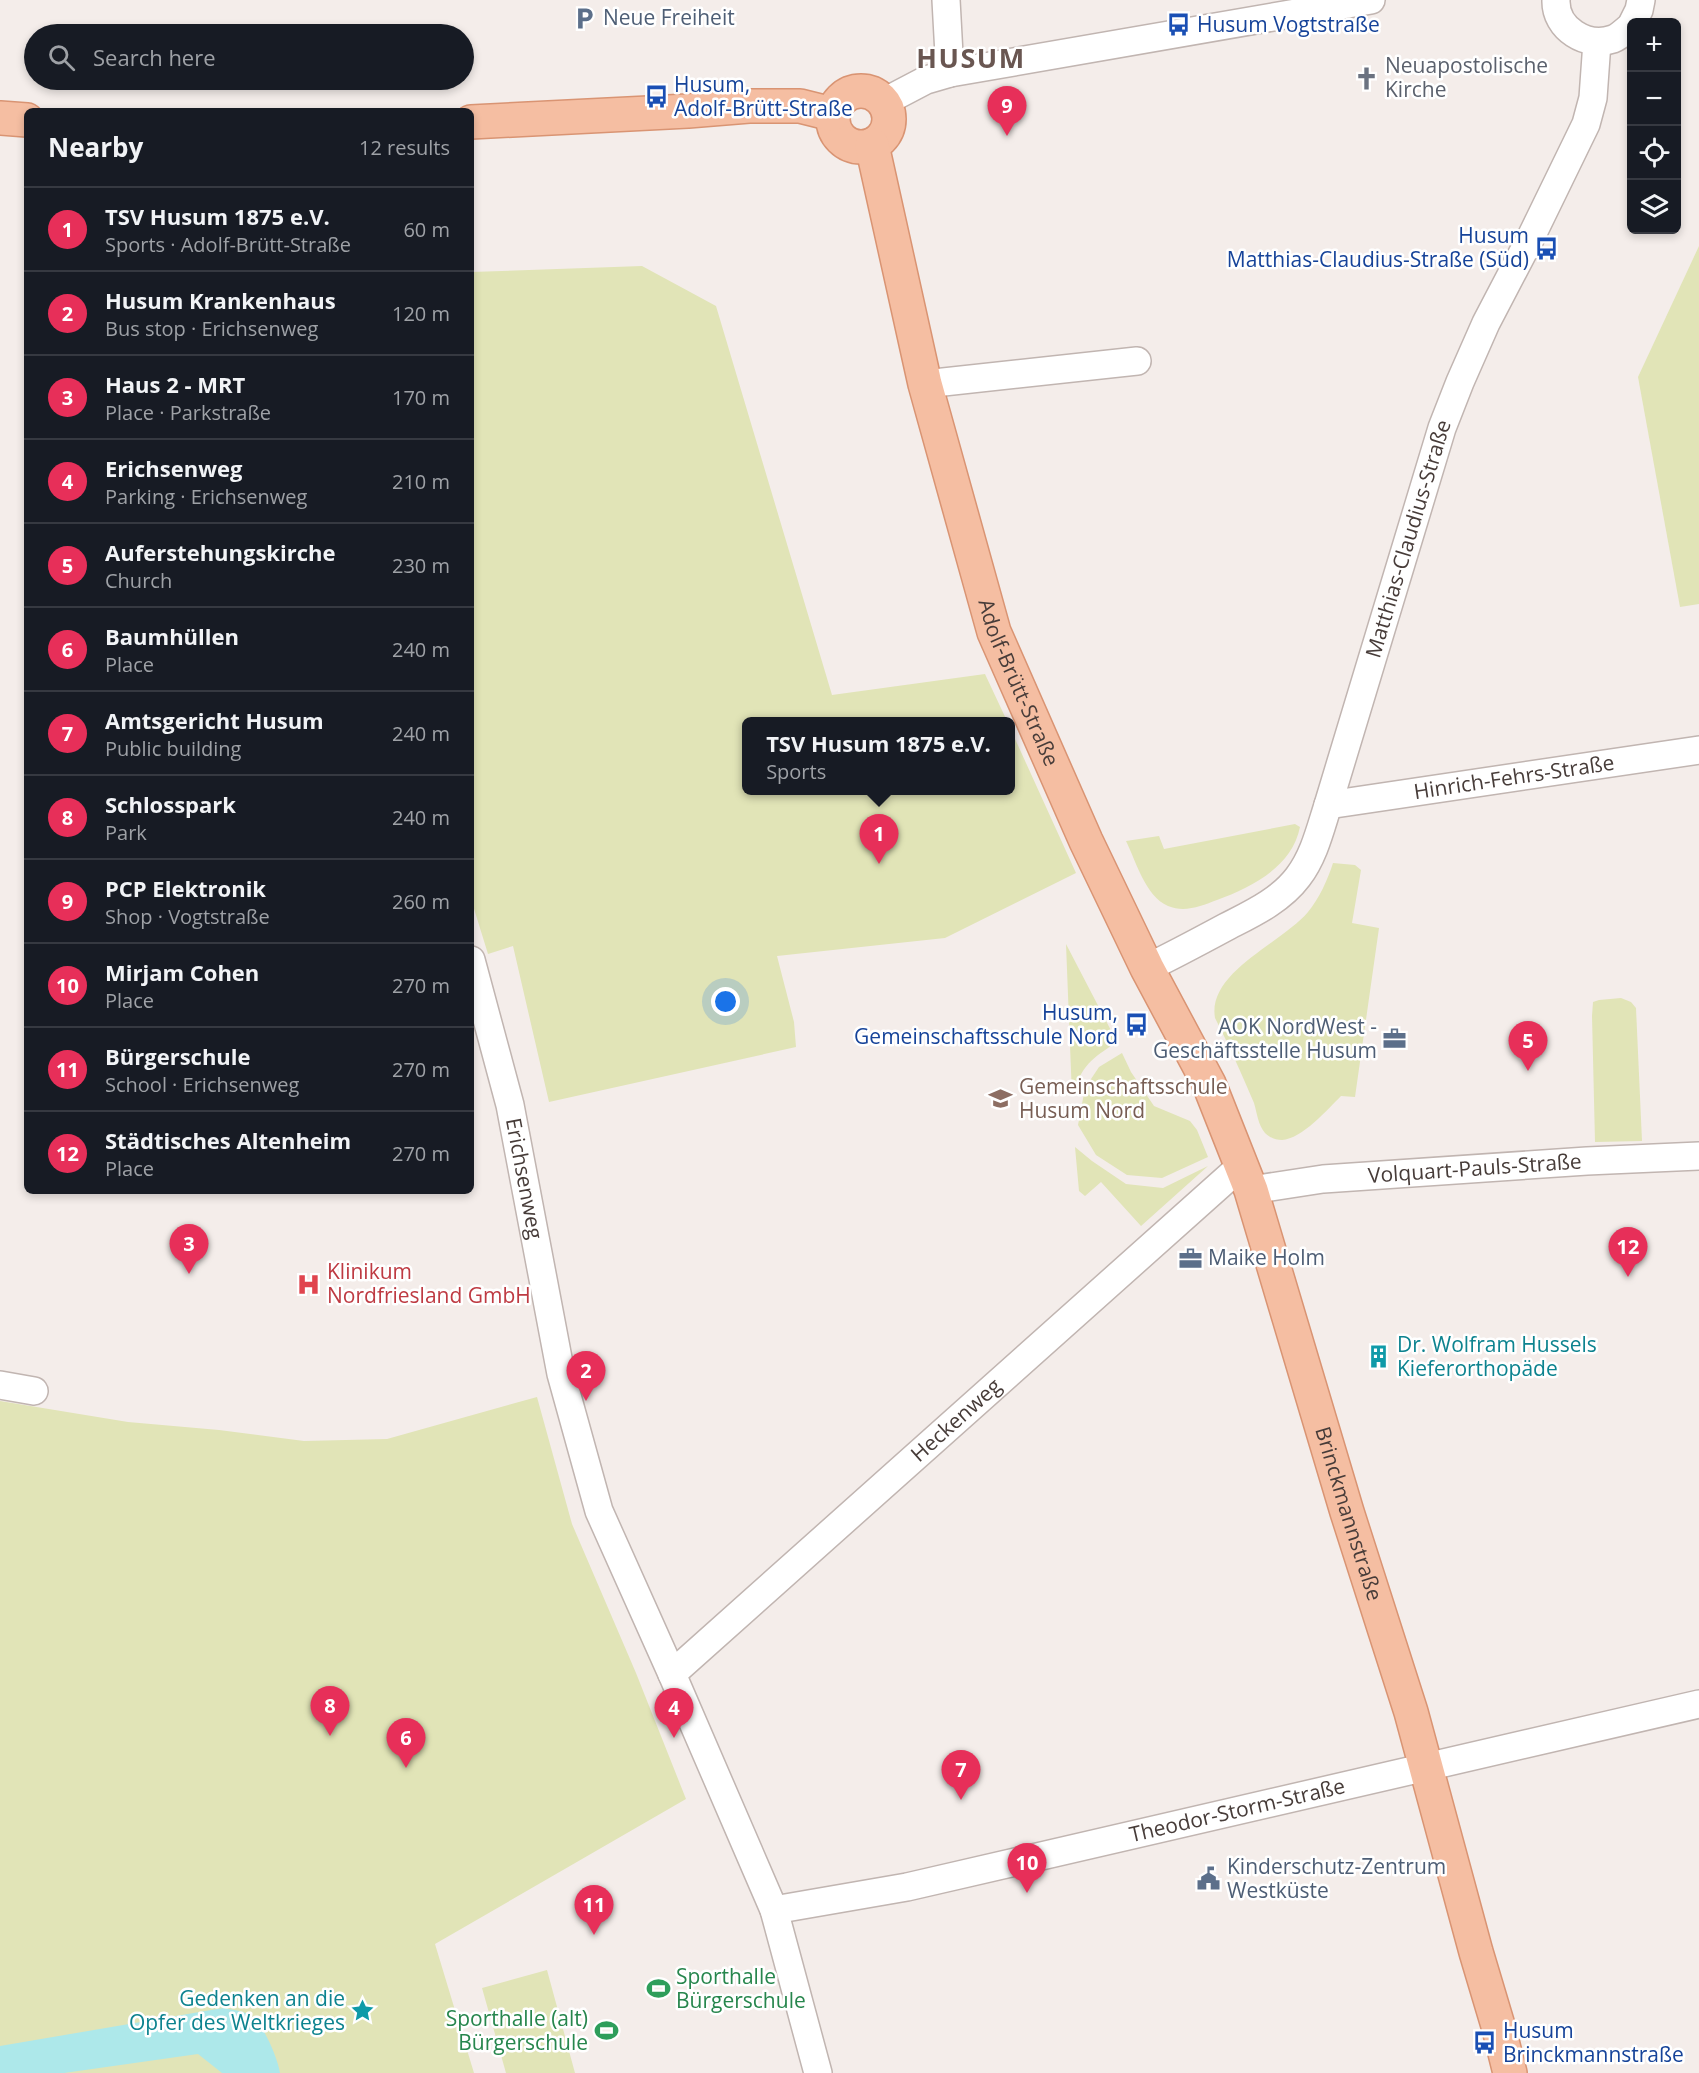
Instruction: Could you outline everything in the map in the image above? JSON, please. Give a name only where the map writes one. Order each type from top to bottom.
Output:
[{"type":"main road","points":[[863,90],[876,95],[884,102],[889,116],[888,128],[882,138],[872,145],[861,147],[848,145],[839,137],[833,126],[832,114],[838,101],[849,92],[863,90]]},
{"type":"main road","points":[[474,122],[749,106],[800,106],[832,114]]},
{"type":"main road","points":[[0,118],[24,120]]},
{"type":"main road","name":"Adolf-Brütt-Straße","points":[[872,145],[925,384],[994,632],[1086,841],[1147,968]]},
{"type":"main road","name":"Brinckmannstraße","points":[[1147,968],[1209,1084],[1246,1178],[1347,1512],[1411,1712],[1424,1766],[1443,1825],[1499,2029],[1509,2073]]},
{"type":"street","points":[[946,0],[950,73]]},
{"type":"street","points":[[884,102],[926,80],[950,73],[1371,0]]},
{"type":"street","points":[[1556,0],[1559,17],[1568,30],[1581,38],[1597,42],[1615,39],[1627,28]]},
{"type":"street","points":[[1635,18],[1641,0]]},
{"type":"street","name":"Matthias-Claudius-Straße","points":[[1147,968],[1261,909],[1297,879],[1308,861],[1328,805],[1442,428],[1486,323],[1532,236],[1586,123],[1593,98],[1597,42]]},
{"type":"street","points":[[925,384],[1137,361]]},
{"type":"street","name":"Hinrich-Fehrs-Straße","points":[[1328,805],[1699,750]]},
{"type":"street","name":"Erichsenweg","points":[[474,971],[510,1105],[561,1374],[599,1511],[774,1910],[819,2073]]},
{"type":"street","name":"Volquart-Pauls-Straße","points":[[1246,1178],[1323,1179],[1587,1161],[1699,1156]]},
{"type":"street","name":"Heckenweg","points":[[672,1674],[1246,1178]]},
{"type":"street","points":[[0,1385],[34,1391]]},
{"type":"street","name":"Theodor-Storm-Straße","points":[[774,1910],[907,1887],[1699,1704]]},
{"type":"green space","points":[[1699,246],[1699,604],[1680,607],[1638,377]]},
{"type":"green space","points":[[642,266],[716,306],[832,695],[985,674],[1005,717],[742,717],[742,795],[1015,795],[1015,739],[1076,873],[945,938],[777,956],[794,1022],[796,1047],[549,1102],[513,946],[488,954],[474,909],[474,272]]},
{"type":"green space","points":[[1295,824],[1300,827],[1296,841],[1289,853],[1269,874],[1230,895],[1187,909],[1168,906],[1153,894],[1142,877],[1126,841],[1159,836],[1164,849]]},
{"type":"green space","points":[[1333,863],[1355,865],[1361,870],[1352,923],[1379,928],[1355,1097],[1341,1096],[1298,1135],[1278,1140],[1267,1135],[1261,1126],[1254,1103],[1215,1018],[1216,1002],[1222,986],[1234,972],[1308,912],[1323,889]]},
{"type":"green space","points":[[1066,944],[1117,1042],[1088,1064],[1072,1096]]},
{"type":"green space","points":[[1621,998],[1631,1002],[1636,1008],[1642,1141],[1595,1142],[1593,1002]]},
{"type":"green space","points":[[1122,1053],[1131,1072],[1154,1106],[1190,1121],[1197,1130],[1208,1157],[1162,1178],[1127,1175],[1096,1155],[1078,1125],[1085,1088],[1099,1067]]},
{"type":"green space","points":[[1075,1147],[1126,1184],[1163,1188],[1208,1166],[1141,1226],[1101,1182],[1085,1196],[1079,1191]]},
{"type":"green space","points":[[537,1397],[572,1524],[636,1673],[686,1799],[435,1944],[474,2073],[0,2073],[0,1401],[128,1422],[219,1430],[304,1441],[387,1439]]},
{"type":"green space","points":[[547,1970],[575,2073],[506,2073],[482,1988]]},
{"type":"water","points":[[223,2008],[236,2010],[255,2019],[270,2044],[280,2073],[222,2073],[198,2054],[64,2073],[0,2073],[0,2046]]},
{"type":"place","name":"Neue Freiheit","points":[[585,18]]},
{"type":"place","name":"Husum Vogtstraße","points":[[1179,25]]},
{"type":"place","name":"Neuapostolische Kirche","points":[[1367,78]]},
{"type":"place","name":"Husum, Adolf-Brütt-Straße","points":[[656,97]]},
{"type":"place","name":"PCP Elektronik","points":[[1007,136]]},
{"type":"place","name":"Husum Matthias-Claudius-Straße (Süd)","points":[[1547,248]]},
{"type":"place","name":"TSV Husum 1875 e.V.","points":[[879,864]]},
{"type":"place","name":"Husum, Gemeinschaftsschule Nord","points":[[1136,1025]]},
{"type":"place","name":"AOK NordWest - Geschäftsstelle Husum","points":[[1395,1039]]},
{"type":"place","name":"Auferstehungskirche","points":[[1528,1071]]},
{"type":"place","name":"Gemeinschaftsschule Husum Nord","points":[[1001,1099]]},
{"type":"place","name":"Maike Holm","points":[[1190,1258]]},
{"type":"place","name":"Haus 2 - MRT","points":[[189,1274]]},
{"type":"place","name":"Städtisches Altenheim","points":[[1628,1277]]},
{"type":"place","name":"Klinikum Nordfriesland GmbH","points":[[309,1284]]},
{"type":"place","name":"Dr. Wolfram Hussels Kieferorthopäde","points":[[1379,1357]]},
{"type":"place","name":"Husum Krankenhaus","points":[[586,1401]]},
{"type":"place","name":"Schlosspark","points":[[330,1736]]},
{"type":"place","name":"Erichsenweg","points":[[674,1738]]},
{"type":"place","name":"Baumhüllen","points":[[406,1768]]},
{"type":"place","name":"Amtsgericht Husum","points":[[961,1800]]},
{"type":"place","name":"Kinderschutz-Zentrum Westküste","points":[[1209,1879]]},
{"type":"place","name":"Mirjam Cohen","points":[[1027,1893]]},
{"type":"place","name":"Bürgerschule","points":[[594,1935]]},
{"type":"place","name":"Sporthalle Bürgerschule","points":[[658,1989]]},
{"type":"place","name":"Gedenken an die Opfer des Weltkrieges","points":[[363,2011]]},
{"type":"place","name":"Sporthalle (alt) Bürgerschule","points":[[606,2031]]},
{"type":"place","name":"Husum Brinckmannstraße","points":[[1485,2043]]},
{"type":"district","name":"HUSUM","points":[[971,59]]}]
